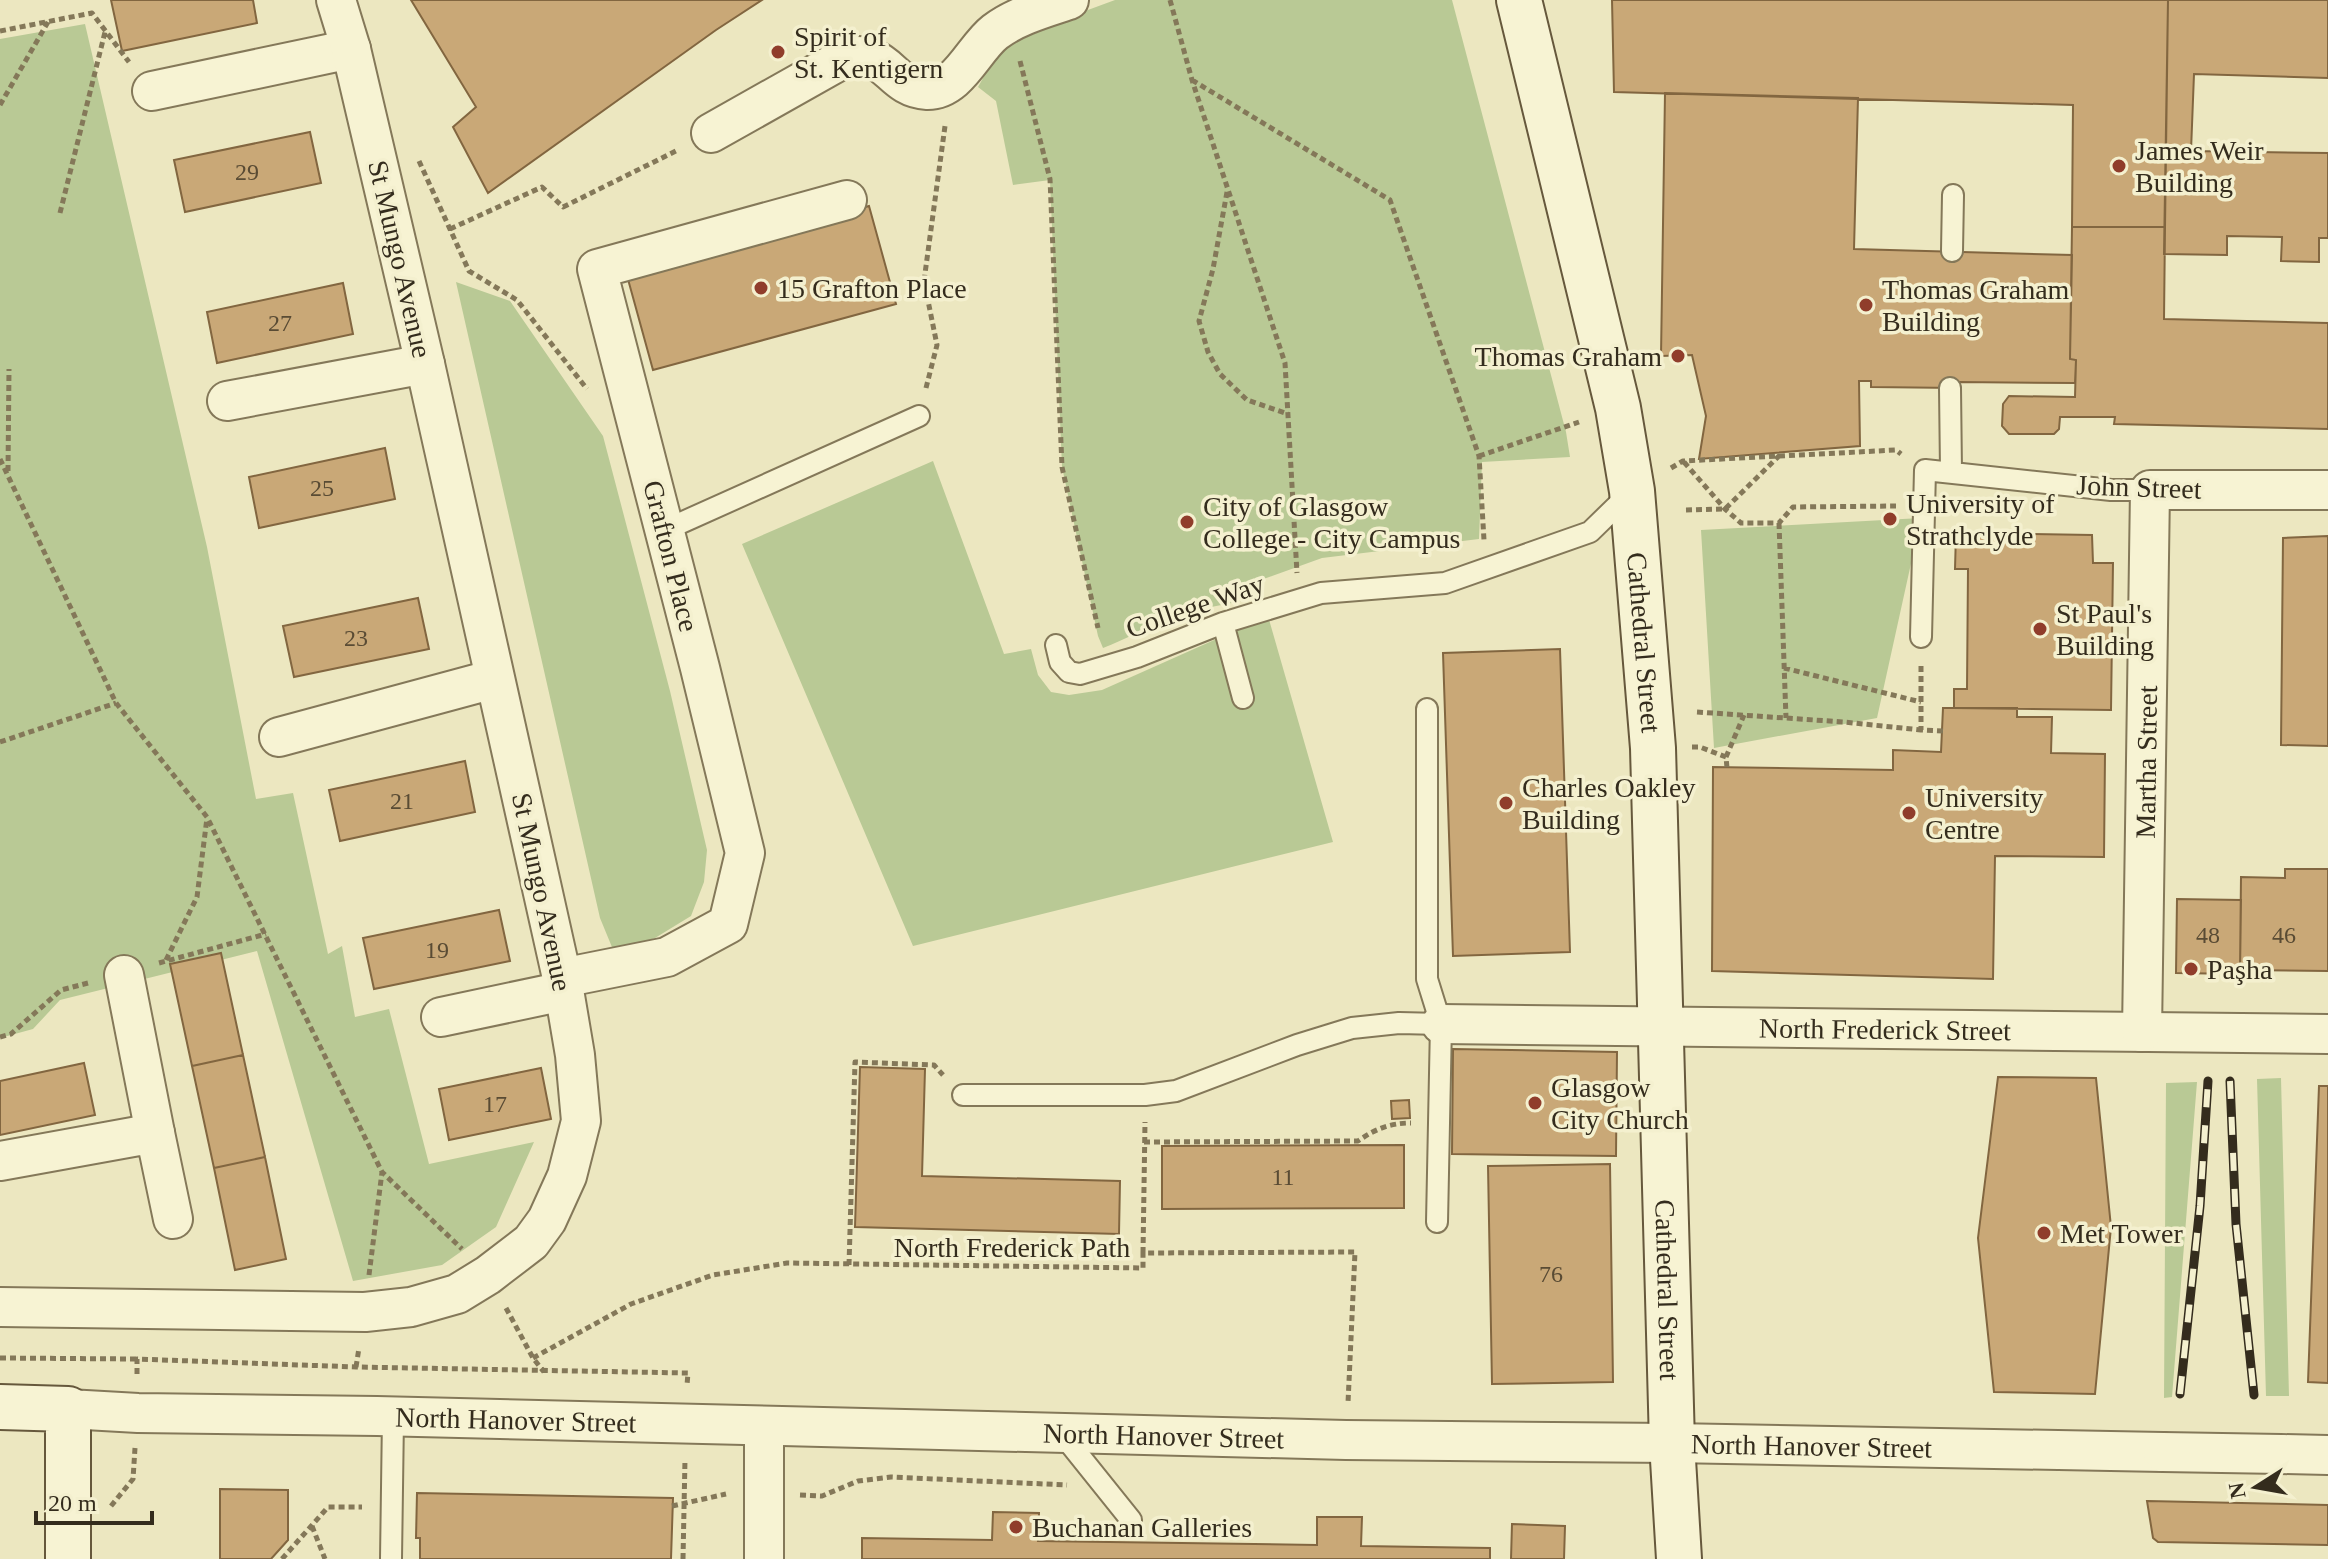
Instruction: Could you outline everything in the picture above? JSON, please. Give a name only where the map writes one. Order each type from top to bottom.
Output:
[{"type":"street","name":"St Mungo Avenue","points":[[0,1307],[365,1312],[411,1307],[457,1294],[531,1242],[559,1197],[567,1176],[581,1121],[563,985],[425,364],[351,49],[336,0]]},
{"type":"street","points":[[711,133],[846,57],[861,54],[875,57],[906,85],[929,90],[950,82],[994,32],[1069,0]]},
{"type":"street","name":"Cathedral Street","points":[[1519,0],[1618,408],[1632,491],[1653,748],[1672,1443],[1679,1559]]},
{"type":"street","points":[[152,91],[351,49]]},
{"type":"street","name":"Grafton Place","points":[[441,1017],[667,957],[728,924],[745,853],[597,269],[847,200]]},
{"type":"street","points":[[227,401],[425,364]]},
{"type":"street","name":"John Street","points":[[2150,490],[2328,490]]},
{"type":"street","name":"Martha Street","points":[[2142,1032],[2150,490]]},
{"type":"street","points":[[279,737],[494,679]]},
{"type":"street","points":[[124,975],[173,1219]]},
{"type":"street","name":"North Frederick Street","points":[[1441,1024],[2328,1034]]},
{"type":"street","points":[[0,1161],[155,1133]]},
{"type":"street","name":"North Hanover Street","points":[[0,1407],[138,1413],[1346,1440],[2328,1455]]},
{"type":"street","points":[[68,1409],[68,1559]]},
{"type":"street","points":[[764,1426],[764,1559]]},
{"type":"lane","points":[[1952,251],[1953,195]]},
{"type":"lane","points":[[1950,388],[1951,471]]},
{"type":"lane","points":[[663,531],[919,416]]},
{"type":"lane","points":[[1921,637],[1925,470]]},
{"type":"lane","name":"John Street","points":[[1925,470],[2111,490],[2150,490]]},
{"type":"lane","name":"College Way","points":[[1056,645],[1060,662],[1069,672],[1080,674],[1137,657],[1223,623],[1321,593],[1445,583],[1590,532],[1632,491]]},
{"type":"lane","points":[[1223,623],[1243,698]]},
{"type":"lane","points":[[1427,709],[1427,979],[1441,1024],[1437,1222]]},
{"type":"lane","points":[[963,1095],[1145,1095],[1176,1091],[1297,1045],[1352,1028],[1399,1023],[1441,1024]]},
{"type":"lane","points":[[391,1559],[393,1417]]},
{"type":"lane","points":[[1062,1434],[1131,1520]]},
{"type":"path","points":[[1170,0],[1192,80],[1285,363],[1298,601]]},
{"type":"path","points":[[0,31],[92,13],[152,91]]},
{"type":"path","points":[[0,105],[48,22]]},
{"type":"path","points":[[1011,23],[1050,179],[1062,467],[1098,628]]},
{"type":"path","points":[[60,213],[105,30]]},
{"type":"path","points":[[1192,80],[1390,200],[1479,456],[1486,569]]},
{"type":"path","points":[[919,416],[937,345],[924,281],[950,82]]},
{"type":"path","points":[[450,229],[542,187],[563,207],[711,133]]},
{"type":"path","points":[[414,149],[469,271],[517,300],[586,389],[641,433]]},
{"type":"path","points":[[1228,189],[1213,269],[1199,321],[1208,352],[1220,374],[1247,400],[1288,414]]},
{"type":"path","points":[[8,476],[9,369]]},
{"type":"path","points":[[1479,456],[1618,408]]},
{"type":"path","points":[[1632,491],[1683,461],[1896,450],[1925,470]]},
{"type":"path","points":[[1686,510],[1725,509],[1780,455]]},
{"type":"path","points":[[0,459],[116,703],[207,817],[382,1172],[488,1275],[533,1358],[544,1372],[688,1373]]},
{"type":"path","points":[[1683,461],[1741,523],[1779,523]]},
{"type":"path","points":[[1786,718],[1779,523],[1793,507],[1925,506]]},
{"type":"path","points":[[1921,637],[1921,730]]},
{"type":"path","points":[[1784,668],[1921,702]]},
{"type":"path","points":[[0,742],[116,703]]},
{"type":"path","points":[[1697,712],[1943,731]]},
{"type":"path","points":[[1727,768],[1726,757],[1744,715]]},
{"type":"path","points":[[1700,747],[1726,757]]},
{"type":"path","points":[[166,960],[197,897],[207,817]]},
{"type":"path","points":[[849,1265],[855,1062],[934,1065]]},
{"type":"path","points":[[1143,1253],[1145,1095]]},
{"type":"path","points":[[1144,1142],[1358,1141],[1373,1130],[1396,1123],[1412,1123]]},
{"type":"path","points":[[365,1312],[382,1172]]},
{"type":"path","name":"North Frederick Path","points":[[533,1358],[631,1304],[713,1275],[787,1263],[1143,1268],[1143,1253],[1355,1252],[1346,1440]]},
{"type":"path","points":[[0,1358],[137,1359]]},
{"type":"path","points":[[672,1506],[719,1495],[822,1496],[858,1481],[891,1477],[1074,1485]]},
{"type":"path","points":[[683,1504],[683,1559]]},
{"type":"path","points":[[282,1559],[328,1507],[391,1508]]},
{"type":"path","points":[[312,1526],[325,1559]]},
{"type":"green space","points":[[1115,0],[1452,0],[1570,457],[1482,462],[1479,539],[1322,558],[1255,582],[1257,598],[1166,619],[1103,648],[1062,467],[1050,180],[1013,185],[996,101],[978,87],[1004,41]]},
{"type":"green space","points":[[85,24],[207,547],[256,799],[293,793],[328,954],[342,946],[355,1017],[389,1009],[429,1164],[534,1142],[496,1227],[442,1265],[353,1281],[257,951],[60,1000],[33,1029],[0,1038],[0,39]]},
{"type":"green space","points":[[456,282],[510,301],[603,436],[670,691],[707,850],[704,882],[691,916],[655,938],[614,952],[600,918]]},
{"type":"green space","points":[[933,461],[1004,654],[1031,649],[1038,675],[1051,692],[1069,695],[1102,690],[1268,616],[1333,842],[913,946],[742,544]]},
{"type":"green space","points":[[1921,518],[1877,718],[1714,748],[1701,530]]},
{"type":"green space","points":[[2281,1078],[2289,1396],[2266,1396],[2257,1079]]},
{"type":"green space","points":[[2197,1082],[2172,1397],[2164,1398],[2166,1083]]},
{"type":"building","points":[[111,0],[253,0],[257,23],[122,51]]},
{"type":"building","points":[[411,0],[762,0],[488,193],[453,127],[476,107]]},
{"type":"building","name":"James Weir Building","points":[[1612,0],[2168,0],[2165,227],[2072,227],[2073,105],[1614,92]]},
{"type":"building","points":[[2168,0],[2328,0],[2328,78],[2194,74],[2191,151],[2328,153],[2328,238],[2319,238],[2319,262],[2281,261],[2282,237],[2227,236],[2227,255],[2164,254]]},
{"type":"building","name":"Thomas Graham Building","points":[[1665,93],[1858,98],[1854,249],[2072,255],[2070,359],[2076,360],[2075,383],[1957,382],[1957,388],[1871,387],[1871,381],[1859,381],[1860,446],[1699,459],[1706,416],[1692,355],[1661,356]]},
{"type":"building","points":[[310,132],[321,183],[185,212],[174,160]]},
{"type":"building","name":"15 Grafton Place","points":[[869,206],[896,304],[653,370],[626,272]]},
{"type":"building","points":[[2072,227],[2165,227],[2164,319],[2328,323],[2328,429],[2114,424],[2115,417],[2060,417],[2059,429],[2054,434],[2009,434],[2002,426],[2003,404],[2009,396],[2075,397],[2076,360],[2070,359]]},
{"type":"building","points":[[343,283],[353,334],[217,363],[207,312]]},
{"type":"building","points":[[385,448],[395,499],[259,528],[249,477]]},
{"type":"building","name":"St Paul's Building","points":[[1956,533],[2092,535],[2093,563],[2113,563],[2111,710],[1954,708],[1954,689],[1967,689],[1968,569],[1955,569]]},
{"type":"building","points":[[2328,536],[2328,746],[2281,745],[2283,538]]},
{"type":"building","points":[[418,598],[429,649],[294,677],[283,626]]},
{"type":"building","name":"Charles Oakley Building","points":[[1560,649],[1570,952],[1453,956],[1443,653]]},
{"type":"building","name":"University Centre","points":[[1943,708],[2017,708],[2017,717],[2052,717],[2051,753],[2105,754],[2104,857],[1995,856],[1993,979],[1712,971],[1713,767],[1893,770],[1893,750],[1941,752]]},
{"type":"building","points":[[465,761],[475,812],[340,841],[329,790]]},
{"type":"building","points":[[2285,869],[2328,869],[2328,971],[2240,970],[2241,877],[2285,878]]},
{"type":"building","points":[[2177,899],[2241,900],[2240,974],[2176,973]]},
{"type":"building","points":[[499,910],[510,961],[374,989],[363,938]]},
{"type":"building","points":[[221,953],[243,1055],[192,1066],[170,964]]},
{"type":"building","name":"Glasgow City Church","points":[[1453,1049],[1617,1052],[1616,1156],[1452,1154]]},
{"type":"building","points":[[243,1055],[265,1157],[214,1168],[192,1066]]},
{"type":"building","points":[[84,1063],[95,1115],[0,1135],[0,1081]]},
{"type":"building","points":[[860,1067],[925,1069],[922,1176],[1120,1181],[1119,1234],[855,1227]]},
{"type":"building","points":[[541,1068],[551,1119],[449,1140],[439,1089]]},
{"type":"building","name":"Met Tower","points":[[1998,1077],[2096,1078],[2111,1227],[2095,1394],[1994,1392],[1978,1238]]},
{"type":"building","points":[[2319,1086],[2328,1086],[2328,1383],[2308,1382]]},
{"type":"building","points":[[1409,1100],[1410,1118],[1392,1119],[1391,1101]]},
{"type":"building","points":[[1404,1145],[1404,1208],[1162,1209],[1162,1146]]},
{"type":"building","points":[[265,1157],[286,1259],[235,1270],[214,1168]]},
{"type":"building","points":[[1610,1164],[1613,1382],[1492,1384],[1488,1166]]},
{"type":"building","points":[[220,1489],[288,1490],[288,1540],[271,1559],[220,1559]]},
{"type":"building","points":[[417,1493],[673,1498],[671,1559],[420,1559],[420,1538],[416,1538]]},
{"type":"building","points":[[2147,1501],[2328,1505],[2328,1545],[2158,1542],[2153,1538]]},
{"type":"building","name":"Buchanan Galleries","points":[[993,1512],[1039,1513],[1038,1541],[1317,1545],[1317,1517],[1362,1517],[1361,1546],[1490,1548],[1490,1559],[862,1559],[862,1538],[992,1540]]},
{"type":"building","points":[[1512,1524],[1565,1526],[1564,1559],[1511,1559]]},
{"type":"railway","points":[[2180,1394],[2200,1206],[2208,1081]]},
{"type":"railway","points":[[2230,1081],[2236,1224],[2254,1395]]},
{"type":"place","name":"Spirit of St. Kentigern","points":[[778,52]]},
{"type":"place","name":"James Weir Building","points":[[2119,166]]},
{"type":"place","name":"15 Grafton Place","points":[[761,288]]},
{"type":"place","name":"Thomas Graham Building","points":[[1866,305]]},
{"type":"place","name":"Thomas Graham","points":[[1678,356]]},
{"type":"place","name":"University of Strathclyde","points":[[1890,519]]},
{"type":"place","name":"City of Glasgow College - City Campus","points":[[1187,522]]},
{"type":"place","name":"St Paul's Building","points":[[2040,629]]},
{"type":"place","name":"Charles Oakley Building","points":[[1506,803]]},
{"type":"place","name":"University Centre","points":[[1909,813]]},
{"type":"place","name":"Paşha","points":[[2191,969]]},
{"type":"place","name":"Glasgow City Church","points":[[1535,1103]]},
{"type":"place","name":"Met Tower","points":[[2044,1233]]},
{"type":"place","name":"Buchanan Galleries","points":[[1016,1527]]}]
